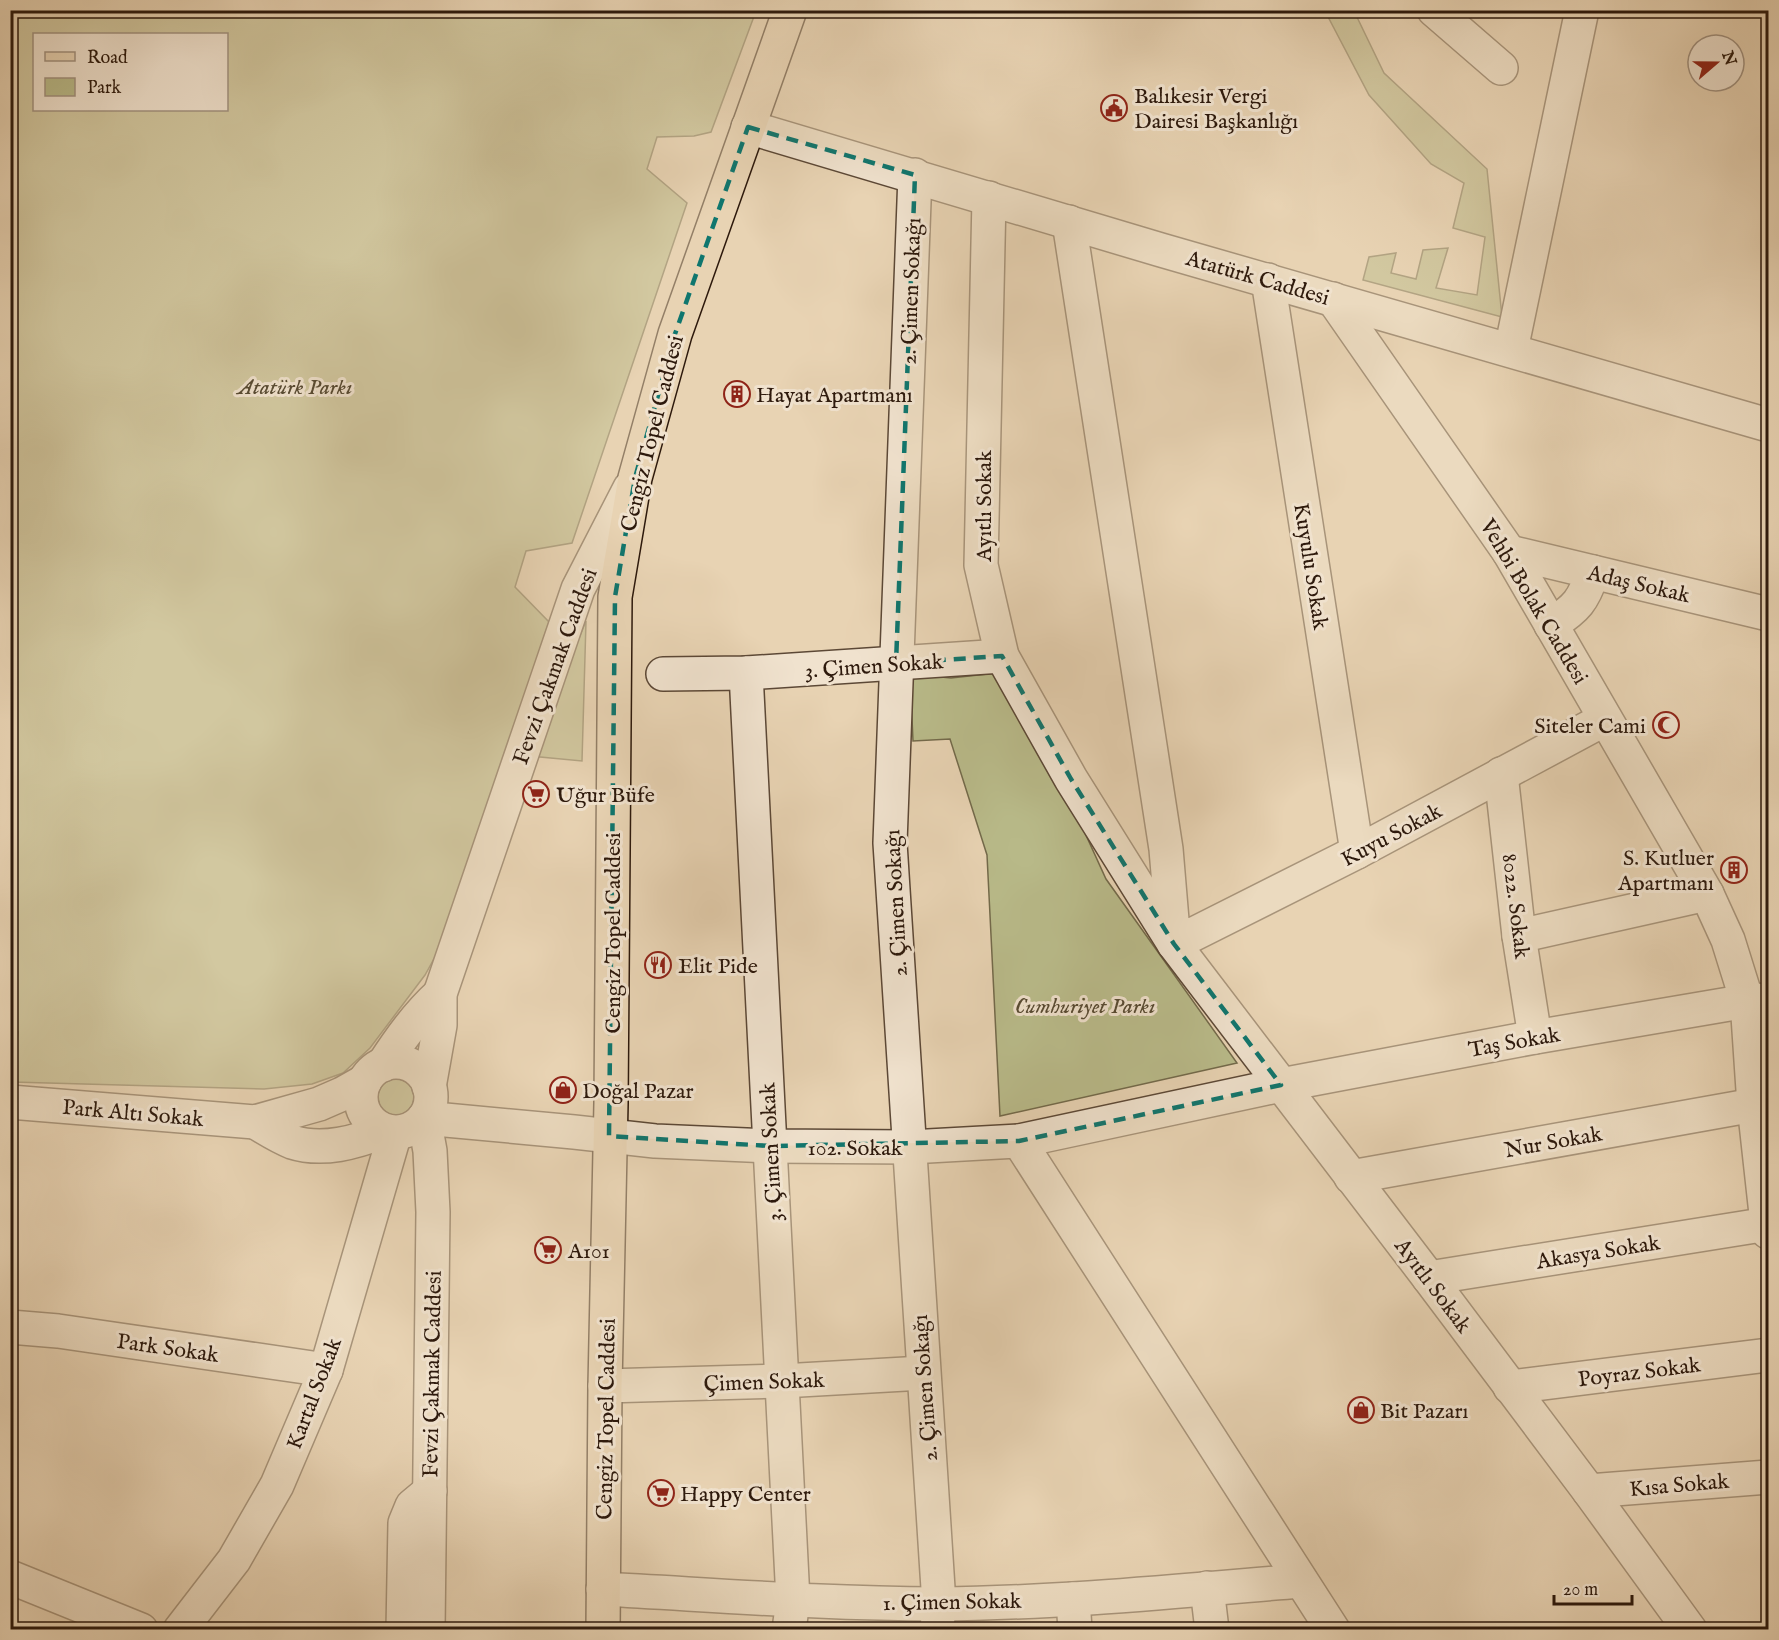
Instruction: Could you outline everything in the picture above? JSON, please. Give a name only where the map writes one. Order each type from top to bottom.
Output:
[{"type":"main road","name":"Cengiz Topel Caddesi","points":[[603,1629],[604,1386],[611,1091],[615,597],[635,478],[675,334],[790,10]]},
{"type":"street","points":[[1434,10],[1502,68]]},
{"type":"street","points":[[1511,350],[1582,10]]},
{"type":"street","name":"Atatürk Caddesi","points":[[748,127],[1768,425]]},
{"type":"street","name":"2. Çimen Sokağı","points":[[915,175],[890,843],[938,1617]]},
{"type":"street","name":"Ayıtlı Sokak","points":[[989,198],[981,565],[1002,656],[1071,778],[1174,944],[1429,1278],[1690,1629]]},
{"type":"street","points":[[1069,222],[1166,849],[1174,944]]},
{"type":"street","name":"Kuyulu Sokak","points":[[1268,280],[1357,852]]},
{"type":"street","name":"Vehbi Bolak Caddesi","points":[[1333,299],[1509,552],[1707,894],[1758,1000],[1754,1105],[1768,1228]]},
{"type":"street","name":"Fevzi Çakmak Caddesi","points":[[440,994],[578,589],[635,478]]},
{"type":"street","name":"Adaş Sokak","points":[[1509,552],[1768,614]]},
{"type":"street","points":[[1551,625],[1576,606],[1586,593],[1593,572]]},
{"type":"street","name":"3. Çimen Sokak","points":[[663,674],[746,673],[1002,656]]},
{"type":"street","name":"3. Çimen Sokak","points":[[746,673],[782,1381],[791,1615]]},
{"type":"street","name":"Kuyu Sokak","points":[[1174,944],[1357,852],[1605,719]]},
{"type":"street","name":"8022. Sokak","points":[[1501,774],[1520,936],[1535,1037]]},
{"type":"street","points":[[1520,936],[1707,894]]},
{"type":"street","points":[[390,1132],[374,1125],[366,1116],[361,1104],[361,1092],[403,1034],[440,994]]},
{"type":"street","points":[[429,1087],[440,1025],[440,994]]},
{"type":"street","name":"Taş Sokak","points":[[1281,1085],[1535,1037],[1758,1000]]},
{"type":"street","points":[[395,1062],[417,1069],[429,1087],[431,1098],[429,1111],[416,1126],[406,1131],[390,1132],[342,1144],[315,1146],[294,1143],[255,1122],[319,1104],[342,1094],[395,1062]]},
{"type":"street","name":"102. Sokak","points":[[424,1118],[655,1141],[770,1146],[910,1147],[1019,1141],[1281,1085]]},
{"type":"street","name":"Park Altı Sokak","points":[[10,1102],[255,1122]]},
{"type":"street","name":"Nur Sokak","points":[[1351,1176],[1754,1105]]},
{"type":"street","name":"Fevzi Çakmak Caddesi","points":[[424,1118],[430,1151],[433,1212],[428,1629]]},
{"type":"street","name":"Kartal Sokak","points":[[180,1629],[234,1560],[277,1485],[326,1370],[390,1132]]},
{"type":"street","points":[[1019,1141],[1333,1629]]},
{"type":"street","name":"Akasya Sokak","points":[[1429,1278],[1768,1228]]},
{"type":"street","name":"Park Sokak","points":[[10,1327],[58,1331],[326,1370]]},
{"type":"street","name":"Poyraz Sokak","points":[[1510,1387],[1768,1355]]},
{"type":"street","name":"Çimen Sokak","points":[[604,1386],[782,1381],[923,1373]]},
{"type":"street","name":"Kısa Sokak","points":[[1589,1491],[1768,1477]]},
{"type":"street","points":[[404,1629],[405,1523],[412,1506],[430,1491]]},
{"type":"street","points":[[10,1577],[141,1629]]},
{"type":"street","name":"1. Çimen Sokak","points":[[603,1589],[791,1615],[938,1617],[1074,1614],[1207,1588],[1300,1581]]},
{"type":"street","points":[[1207,1588],[1212,1629]]},
{"type":"highlighted area","points":[[748,127],[915,175],[896,663],[1002,656],[1071,779],[1174,944],[1281,1085],[1019,1141],[770,1146],[609,1136],[615,597],[635,478],[675,334]]},
{"type":"green space","name":"Atatürk Parkı","points":[[11,11],[756,11],[711,132],[694,136],[657,137],[647,169],[687,203],[572,543],[526,551],[515,587],[549,622],[447,935],[425,975],[370,1048],[343,1073],[312,1084],[264,1089],[12,1082],[18,1032],[11,1030]]},
{"type":"green space","points":[[1325,11],[1354,11],[1384,73],[1487,169],[1502,317],[1363,280],[1369,257],[1396,253],[1391,273],[1416,279],[1423,250],[1448,248],[1436,288],[1477,295],[1485,237],[1453,228],[1464,183],[1431,164],[1369,95]]},
{"type":"green space","points":[[586,621],[582,761],[530,756]]},
{"type":"green space","name":"Cumhuriyet Parkı","points":[[1006,672],[1029,710],[1106,879],[1237,1063],[1000,1116],[987,855],[950,739],[913,741],[910,674],[951,678]]},
{"type":"green space","points":[[396,1079],[409,1084],[414,1097],[409,1110],[396,1115],[383,1110],[378,1097],[383,1084]]},
{"type":"place","name":"Balıkesir Vergi Dairesi Başkanlığı","points":[[1114,108]]},
{"type":"place","name":"Hayat Apartmanı","points":[[737,394]]},
{"type":"place","name":"Siteler Cami","points":[[1666,725]]},
{"type":"place","name":"Uğur Büfe","points":[[536,794]]},
{"type":"place","name":"S. Kutluer Apartmanı","points":[[1734,870]]},
{"type":"place","name":"Elit Pide","points":[[658,965]]},
{"type":"place","name":"Doğal Pazar","points":[[563,1090]]},
{"type":"place","name":"A101","points":[[548,1250]]},
{"type":"place","name":"Bit Pazarı","points":[[1361,1410]]},
{"type":"place","name":"Happy Center","points":[[661,1493]]}]
